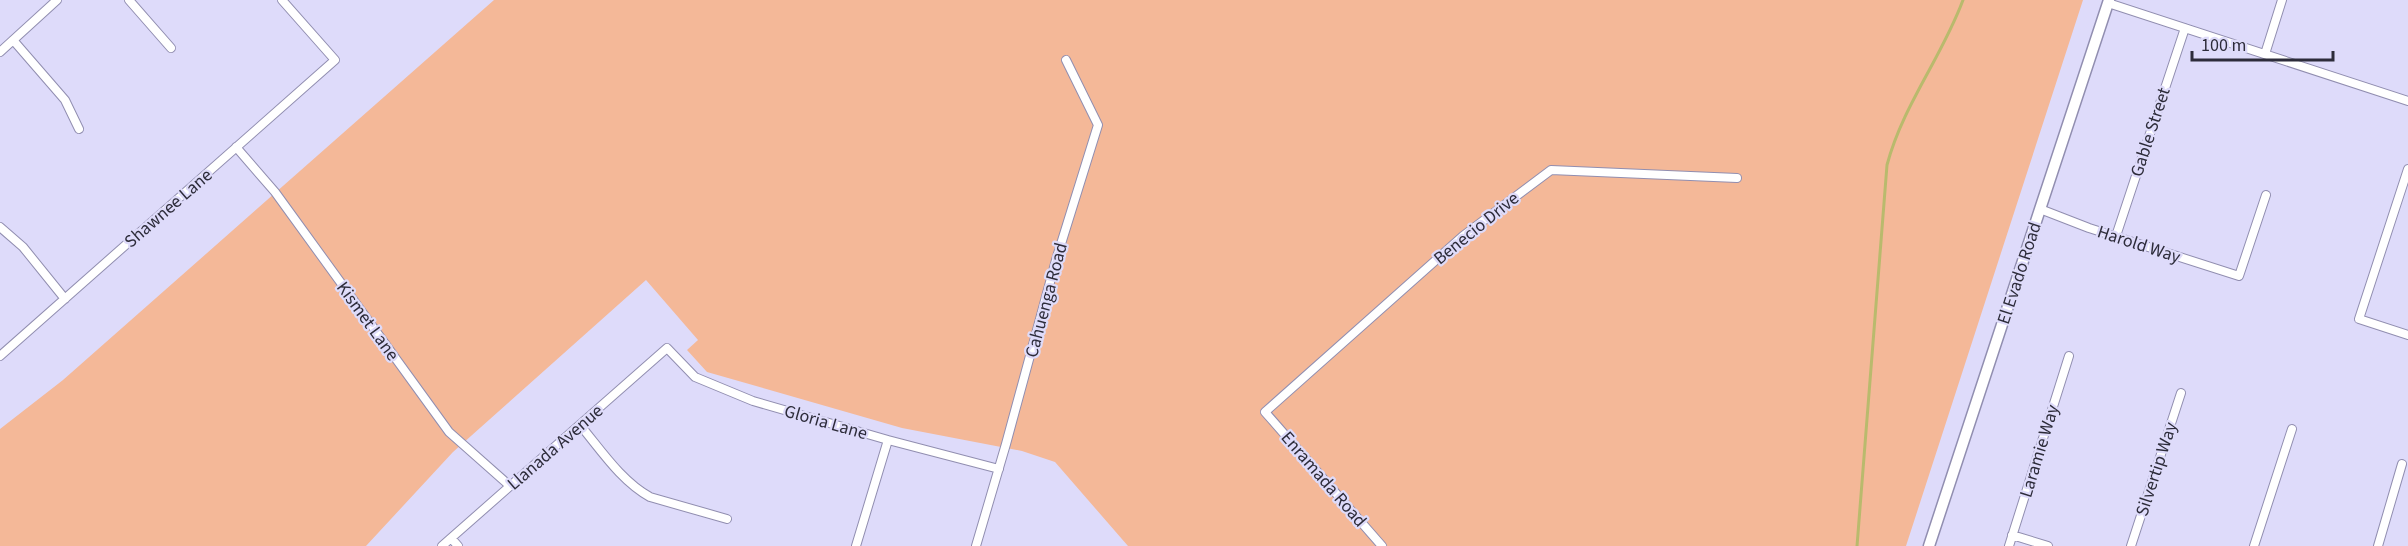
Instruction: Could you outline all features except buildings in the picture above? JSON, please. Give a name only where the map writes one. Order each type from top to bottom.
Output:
[{"type":"street","points":[[0,52],[57,0]]},
{"type":"street","points":[[129,0],[171,48]]},
{"type":"street","name":"Shawnee Lane","points":[[0,356],[335,60],[282,0]]},
{"type":"street","points":[[2265,54],[2282,0]]},
{"type":"street","points":[[2109,2],[2408,101]]},
{"type":"street","name":"El Evado Road","points":[[1929,546],[2109,2]]},
{"type":"street","name":"Gable Street","points":[[2116,237],[2184,28]]},
{"type":"street","points":[[13,40],[65,100],[79,129]]},
{"type":"street","name":"Cahuenga Road","points":[[976,546],[1056,260],[1098,125],[1066,60]]},
{"type":"street","name":"Kismet Lane","points":[[236,147],[275,192],[449,432],[510,486]]},
{"type":"street","points":[[2408,169],[2359,319],[2408,335]]},
{"type":"street","name":"Benecio Drive","points":[[1265,412],[1462,236],[1551,170],[1737,178]]},
{"type":"street","name":"Harold Way","points":[[2040,209],[2116,237],[2239,276],[2266,195]]},
{"type":"street","points":[[0,227],[22,247],[65,299]]},
{"type":"street","name":"Gloria Lane","points":[[667,348],[695,377],[714,386],[753,400],[888,440],[999,469]]},
{"type":"street","name":"Llanada Avenue","points":[[442,546],[667,348]]},
{"type":"street","name":"Laramie Way","points":[[2009,546],[2069,356]]},
{"type":"street","name":"Silvertip Way","points":[[2131,546],[2181,393]]},
{"type":"street","name":"Enramada Road","points":[[1265,412],[1382,546]]},
{"type":"street","points":[[580,425],[627,480],[641,492],[650,497],[727,519]]},
{"type":"street","points":[[2254,546],[2292,429]]},
{"type":"street","points":[[856,546],[888,440]]},
{"type":"street","points":[[2378,546],[2402,464]]},
{"type":"street","points":[[2012,535],[2048,546]]},
{"type":"street","points":[[451,538],[458,546]]},
{"type":"shaded area","points":[[494,0],[2083,0],[1906,546],[1128,546],[1055,462],[1022,451],[902,428],[707,372],[687,350],[698,340],[646,280],[453,452],[366,546],[0,546],[0,429],[63,380]]},
{"type":"waterway","points":[[1857,546],[1887,165],[1903,122],[1945,41],[1963,0]]}]
